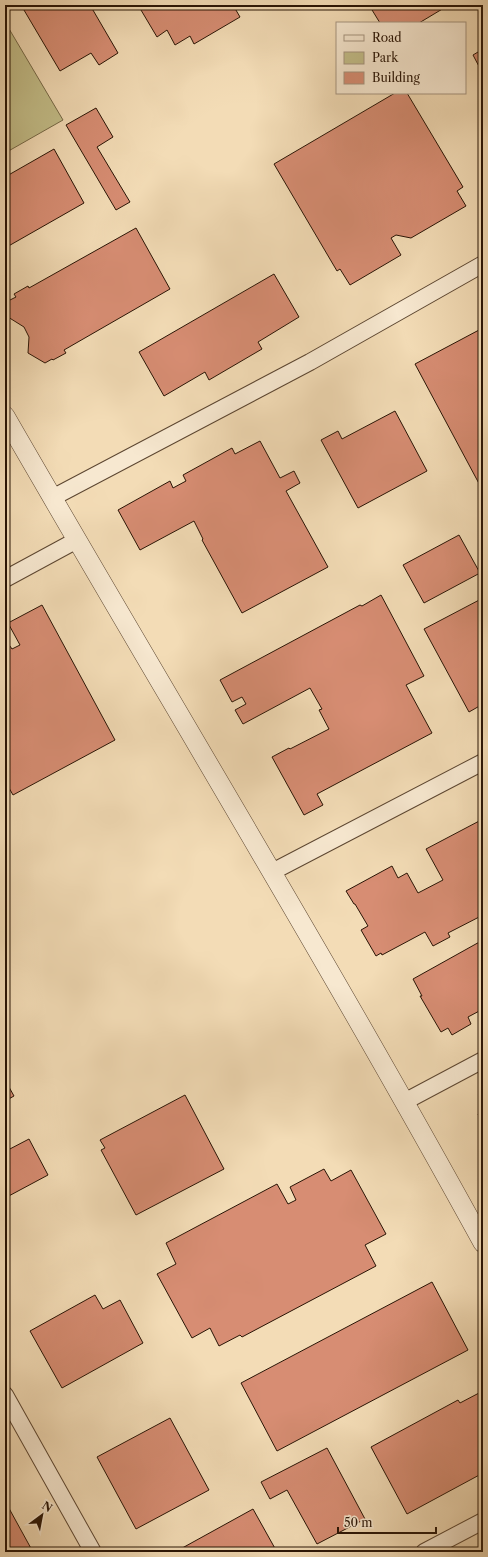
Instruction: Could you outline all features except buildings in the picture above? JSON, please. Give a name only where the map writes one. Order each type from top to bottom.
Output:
[{"type":"street","points":[[52,498],[310,362],[483,264]]},
{"type":"street","points":[[5,416],[272,872],[483,1243]]},
{"type":"street","points":[[5,579],[77,540]]},
{"type":"street","points":[[272,872],[483,762]]},
{"type":"street","points":[[404,1102],[483,1060]]},
{"type":"street","points":[[5,1395],[93,1552]]},
{"type":"street","points":[[424,1552],[483,1521]]},
{"type":"green space","points":[[5,22],[63,120],[5,153]]}]
